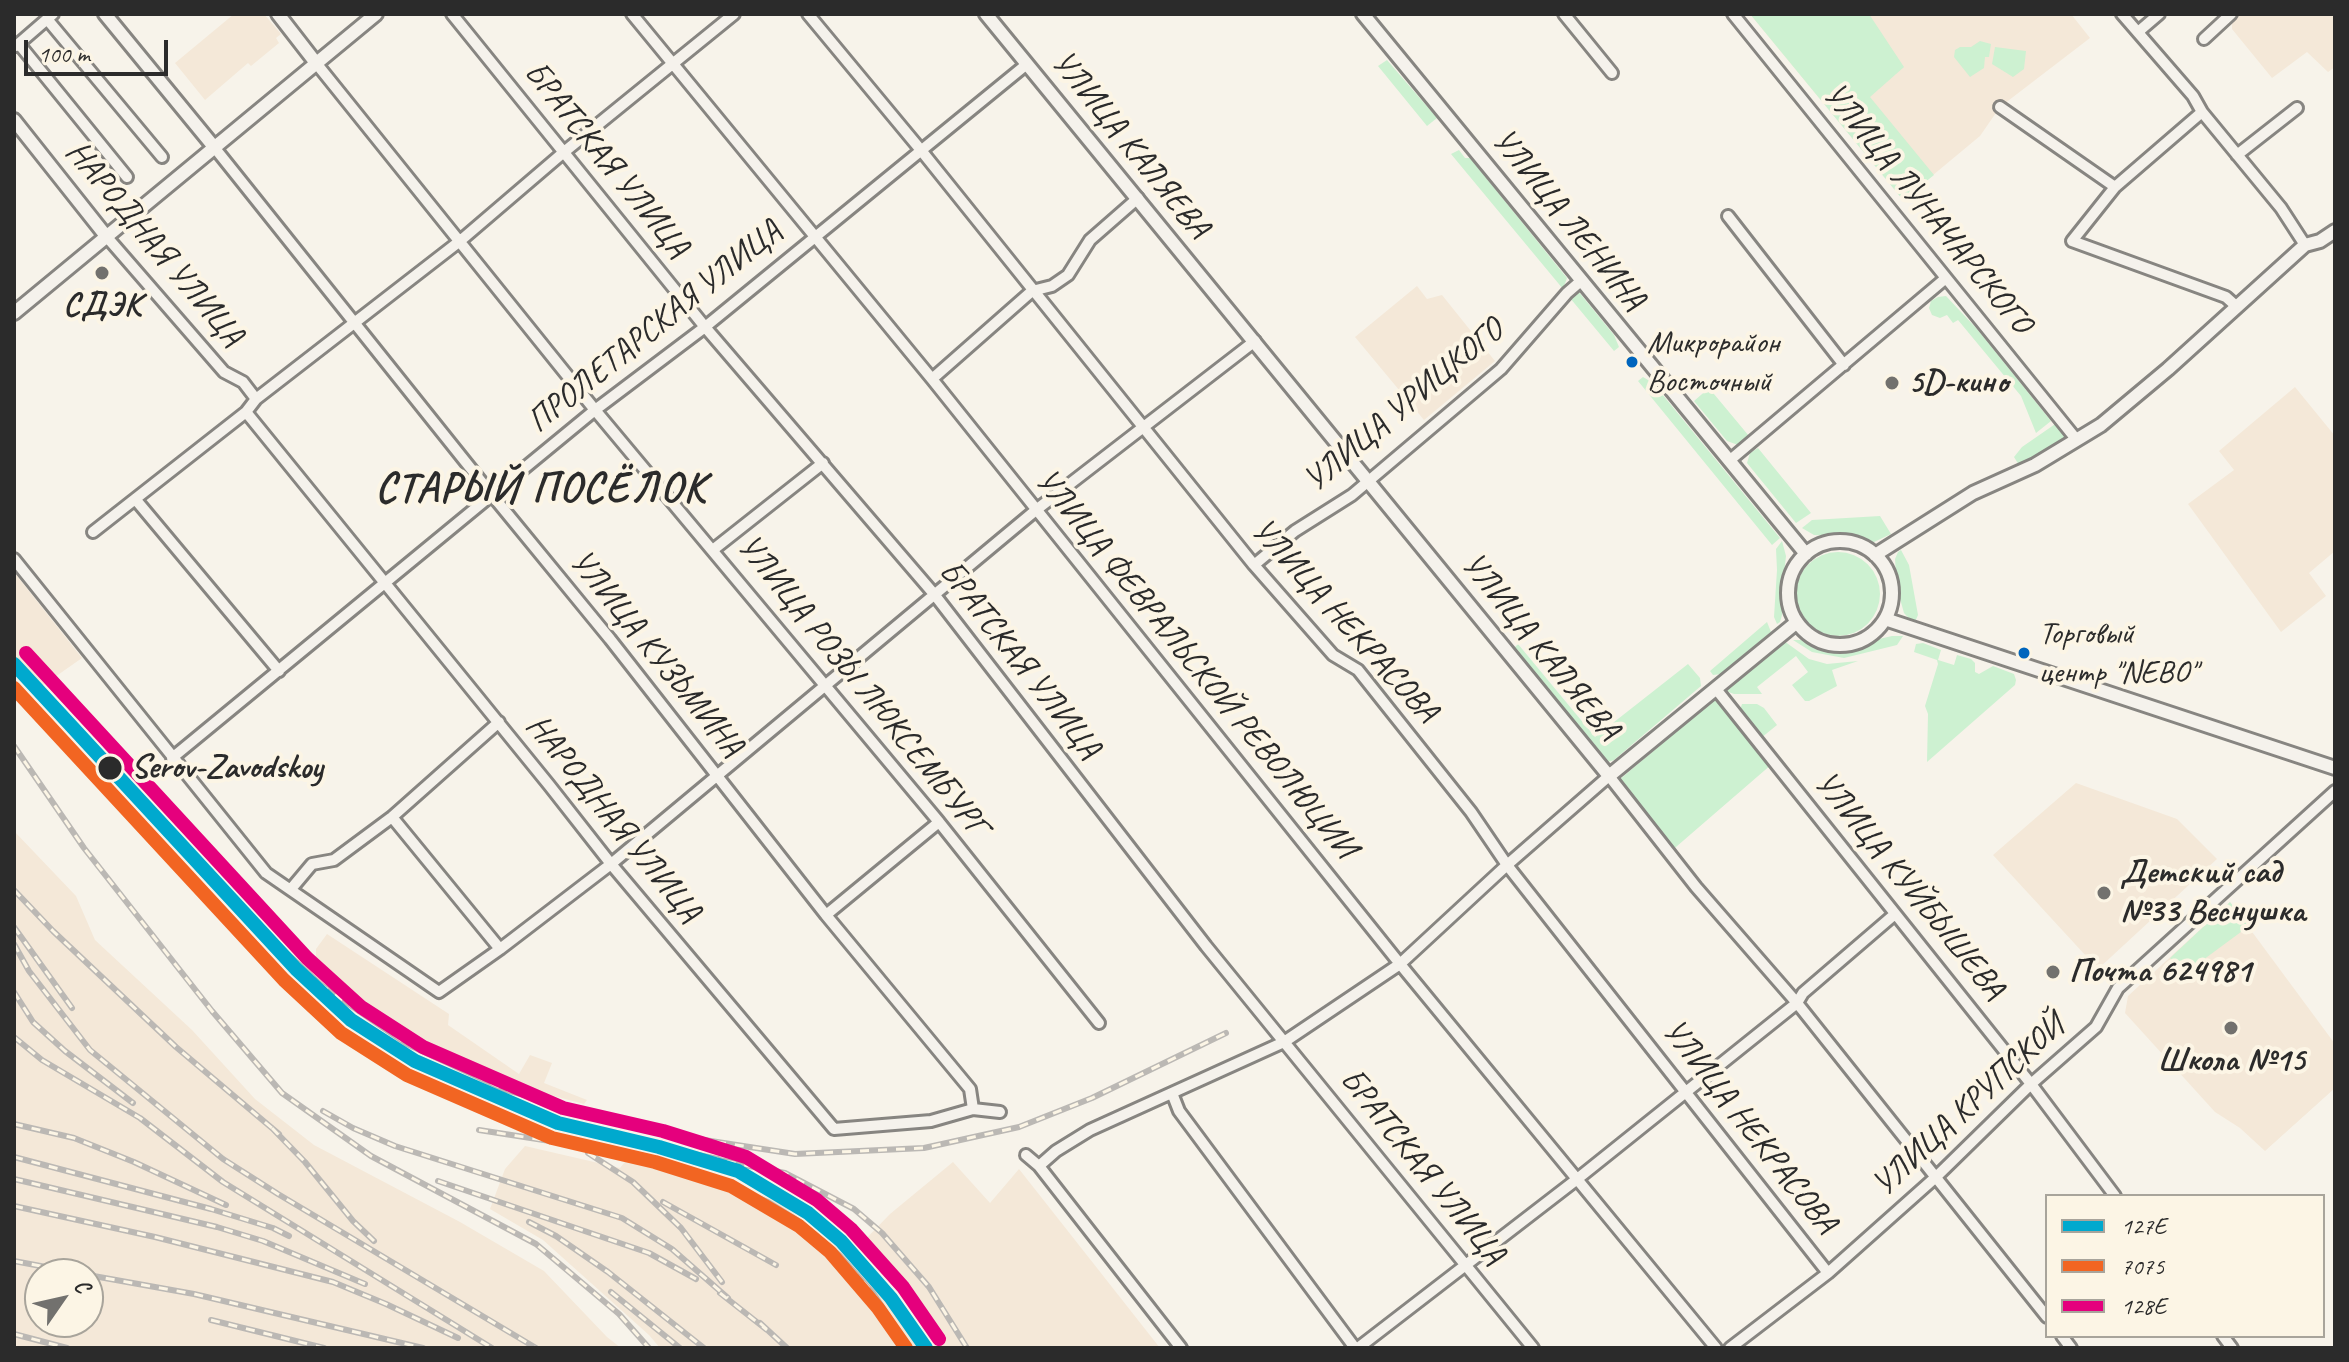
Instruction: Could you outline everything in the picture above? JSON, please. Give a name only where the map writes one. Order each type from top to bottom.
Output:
[{"type":"street","name":"УЛИЦА КУЗЬМИНА","points":[[105,14],[719,776],[826,915],[970,1089],[973,1109]]},
{"type":"street","name":"УЛИЦА РОЗЫ ЛЮКСЕМБУРГ","points":[[278,14],[595,410],[939,822],[1099,1023]]},
{"type":"street","points":[[14,313],[376,14]]},
{"type":"street","name":"БРАТСКАЯ УЛИЦА","points":[[452,14],[705,327],[934,594],[1196,934],[1533,1348]]},
{"type":"street","name":"УЛИЦА ФЕВРАЛЬСКОЙ РЕВОЛЮЦИИ","points":[[632,14],[932,379],[1400,964],[1716,1348]]},
{"type":"street","points":[[93,532],[246,412],[256,399],[460,241],[734,14]]},
{"type":"street","name":"УЛИЦА НЕКРАСОВА","points":[[808,14],[1254,565],[1333,655],[1358,670],[1828,1273]]},
{"type":"street","name":"УЛИЦА КАЛЯЕВА","points":[[986,14],[1609,776],[1696,887],[1797,1003],[2045,1314]]},
{"type":"street","points":[[1564,14],[1612,73]]},
{"type":"street","name":"УЛИЦА ЛУНАЧАРСКОГО","points":[[1733,14],[2076,439]]},
{"type":"street","points":[[2122,14],[2193,96],[2202,112],[2281,208],[2305,245]]},
{"type":"street","points":[[2138,32],[2159,14]]},
{"type":"street","points":[[2204,39],[2231,14]]},
{"type":"street","name":"УЛИЦА ЛЕНИНА","points":[[1366,15],[1806,554]]},
{"type":"street","points":[[127,177],[16,46],[50,17],[162,157]]},
{"type":"street","name":"ПРОЛЕТАРСКАЯ УЛИЦА","points":[[172,758],[595,410],[705,327],[1027,64]]},
{"type":"street","points":[[2000,107],[2115,187]]},
{"type":"street","points":[[2237,155],[2297,108]]},
{"type":"street","points":[[2202,112],[2115,187],[2072,241],[2226,297],[2236,306]]},
{"type":"street","name":"НАРОДНАЯ УЛИЦА","points":[[14,120],[106,236],[224,372],[243,382],[256,399]]},
{"type":"street","points":[[932,379],[1032,291],[1052,286],[1068,275],[1090,240],[1138,198]]},
{"type":"street","points":[[1728,216],[1844,365]]},
{"type":"street","points":[[1875,555],[1973,493],[2035,465],[2101,425],[2305,245],[2320,241],[2335,231]]},
{"type":"street","points":[[1733,466],[1946,278]]},
{"type":"street","name":"УЛИЦА УРИЦКОГО","points":[[1254,565],[1295,531],[1352,495],[1501,369],[1582,280]]},
{"type":"street","points":[[14,559],[266,873],[439,992],[611,864],[1036,510],[1255,341]]},
{"type":"street","name":"НАРОДНАЯ УЛИЦА","points":[[246,412],[611,864],[834,1129],[931,1121],[973,1109],[1000,1112]]},
{"type":"street","points":[[714,549],[823,463]]},
{"type":"street","points":[[136,500],[279,671]]},
{"type":"street","points":[[1843,541],[1860,545],[1875,555],[1886,568],[1891,585],[1891,602],[1885,619],[1867,638],[1844,645],[1819,641],[1805,632],[1789,603],[1788,586],[1794,569],[1806,554],[1826,543],[1843,541]]},
{"type":"street","points":[[1885,619],[2335,768]]},
{"type":"street","points":[[1039,1166],[1056,1151],[1090,1130],[1284,1042],[1400,964],[1609,776],[1797,622]]},
{"type":"street","name":"УЛИЦА КУЙБЫШЕВА","points":[[1716,689],[2031,1084],[2114,1194]]},
{"type":"street","points":[[291,889],[312,864],[334,860],[392,817],[499,722]]},
{"type":"street","name":"УЛИЦА КРУПСКОЙ","points":[[1730,1348],[1828,1273],[1937,1176],[2031,1084],[2096,1027],[2118,988],[2335,791]]},
{"type":"street","points":[[392,817],[500,949]]},
{"type":"street","points":[[826,915],[939,822]]},
{"type":"street","points":[[1172,1093],[1179,1111],[1357,1348],[1576,1180],[1797,1003],[1803,993],[1895,914]]},
{"type":"street","points":[[1026,1155],[1039,1166],[1181,1348]]},
{"type":"shaded area","points":[[234,14],[264,14],[281,34],[276,38],[279,43],[251,66],[248,63],[205,100],[175,63]]},
{"type":"shaded area","points":[[1750,14],[2071,14],[2090,38],[2000,107],[1980,136],[1903,200]]},
{"type":"shaded area","points":[[2239,14],[2335,14],[2335,67],[2328,72],[2307,52],[2272,78],[2232,29],[2232,21]]},
{"type":"shaded area","points":[[1417,286],[1427,299],[1442,295],[1495,361],[1424,420],[1355,337]]},
{"type":"shaded area","points":[[2295,387],[2335,436],[2335,551],[2309,573],[2326,596],[2281,632],[2188,504],[2234,470],[2219,451]]},
{"type":"shaded area","points":[[14,572],[82,658],[42,686],[14,655]]},
{"type":"shaded area","name":"Детский сад №33 Веснушка","points":[[2076,783],[2177,819],[2217,859],[2098,969],[1993,855]]},
{"type":"shaded area","points":[[14,831],[76,896],[95,940],[192,1030],[255,1099],[314,1145],[460,1222],[544,1271],[621,1348],[14,1348]]},
{"type":"shaded area","name":"Школа №15","points":[[2230,902],[2335,1044],[2335,1088],[2265,1151],[2240,1128],[2215,1112],[2125,1013],[2128,996]]},
{"type":"shaded area","points":[[327,934],[449,1014],[448,1025],[519,1074],[530,1055],[552,1063],[544,1083],[587,1100],[584,1104],[501,1082],[375,1017],[316,975],[316,949]]},
{"type":"shaded area","points":[[525,1146],[620,1168],[633,1152],[716,1175],[782,1204],[862,1267],[918,1348],[660,1348],[543,1240],[490,1209],[505,1169]]},
{"type":"shaded area","points":[[953,1162],[990,1203],[1019,1169],[1160,1348],[938,1348],[897,1290],[858,1247],[890,1214]]},
{"type":"green space","points":[[1750,14],[1869,14],[1904,67],[1870,97],[1934,175],[1903,200]]},
{"type":"green space","points":[[1980,41],[1991,44],[1989,57],[1985,57],[1984,68],[1970,77],[1954,57],[1955,50],[1971,47]]},
{"type":"green space","points":[[1995,47],[2026,51],[2024,69],[2013,77],[1992,64]]},
{"type":"green space","points":[[1387,60],[1437,118],[1427,126],[1378,66]]},
{"type":"green space","points":[[1459,150],[1465,158],[1470,158],[1567,278],[1563,289],[1451,154]]},
{"type":"green space","points":[[1578,291],[1614,335],[1619,347],[1614,351],[1570,298]]},
{"type":"green space","points":[[1946,296],[1977,329],[2051,421],[2036,433],[2021,396],[1958,320],[1953,323],[1947,315],[1940,318],[1932,315],[1929,308],[1931,301]]},
{"type":"green space","points":[[1643,377],[1653,383],[1780,538],[1772,545],[1638,381]]},
{"type":"green space","points":[[1709,388],[1749,436],[1738,445],[1727,441],[1694,401]]},
{"type":"green space","points":[[2061,420],[2076,439],[2022,470],[2014,457],[2022,447]]},
{"type":"green space","points":[[1758,448],[1811,513],[1796,523],[1747,463],[1750,453]]},
{"type":"green space","points":[[1880,516],[1891,534],[1874,542],[1814,535],[1802,528],[1812,520]]},
{"type":"green space","points":[[1782,541],[1786,556],[1782,615],[1777,624],[1774,617],[1776,549]]},
{"type":"green space","points":[[1901,550],[1909,565],[1918,615],[1914,624],[1904,613],[1897,588],[1895,559]]},
{"type":"green space","points":[[1838,552],[1854,555],[1868,564],[1877,578],[1880,594],[1877,610],[1868,624],[1854,633],[1838,636],[1822,633],[1808,624],[1799,610],[1796,594],[1799,578],[1808,564],[1822,555]]},
{"type":"green space","points":[[1767,622],[1771,632],[1721,674],[1713,675],[1710,671]]},
{"type":"green space","points":[[1892,636],[1903,636],[1897,645],[1844,658],[1812,652],[1793,640],[1835,652],[1857,649]]},
{"type":"green space","points":[[1784,641],[1809,659],[1827,664],[1858,661],[1832,670],[1837,686],[1809,701],[1805,701],[1792,685],[1808,672],[1796,656],[1757,687],[1762,694],[1726,691],[1727,686]]},
{"type":"green space","points":[[1923,643],[1941,650],[1938,660],[1954,665],[1957,655],[1971,659],[1975,663],[1975,672],[1979,674],[1993,666],[2014,674],[2016,680],[2015,685],[1927,762],[1928,714],[1925,706],[1938,664],[1937,660],[1914,652],[1916,644]]},
{"type":"green space","points":[[1518,644],[1595,737],[1688,664],[1700,678],[1701,686],[1608,762],[1602,759],[1515,653]]},
{"type":"green space","points":[[1717,697],[1772,764],[1669,853],[1619,780]]},
{"type":"green space","points":[[1742,704],[1757,704],[1764,708],[1777,725],[1761,738],[1740,710]]},
{"type":"green space","points":[[2230,902],[2249,926],[2184,974],[2170,958]]},
{"type":"railway","points":[[14,746],[84,848],[212,1011],[282,1093],[371,1156],[536,1244],[619,1314],[649,1348]]},
{"type":"railway","points":[[14,890],[176,1047],[279,1134]]},
{"type":"railway","points":[[241,911],[321,985],[407,1044],[506,1090],[672,1135],[795,1154],[924,1148],[1019,1127],[1092,1098],[1226,1033]]},
{"type":"railway","points":[[14,927],[72,1008]]},
{"type":"railway","points":[[14,944],[29,971],[90,1050],[223,1159],[536,1348]]},
{"type":"railway","points":[[14,992],[33,1022],[133,1103]]},
{"type":"railway","points":[[14,1037],[42,1060],[140,1118],[223,1182],[492,1348]]},
{"type":"railway","points":[[323,1111],[395,1146],[622,1218],[672,1249],[728,1298]]},
{"type":"railway","points":[[14,1124],[74,1138],[226,1205]]},
{"type":"railway","points":[[272,1128],[374,1241]]},
{"type":"railway","points":[[479,1130],[550,1141]]},
{"type":"railway","points":[[542,1138],[698,1174],[768,1202],[800,1222],[839,1255],[873,1293],[909,1348]]},
{"type":"railway","points":[[659,1147],[718,1159]]},
{"type":"railway","points":[[588,1153],[633,1182],[681,1228],[722,1282]]},
{"type":"railway","points":[[14,1157],[211,1209],[289,1236]]},
{"type":"railway","points":[[709,1158],[785,1173],[854,1209],[882,1233],[929,1287],[967,1348]]},
{"type":"railway","points":[[14,1179],[217,1227],[263,1241],[365,1284]]},
{"type":"railway","points":[[438,1181],[649,1253],[696,1279]]},
{"type":"railway","points":[[663,1202],[776,1265]]},
{"type":"railway","points":[[14,1206],[155,1237],[333,1282],[458,1338]]},
{"type":"railway","points":[[529,1222],[556,1236],[608,1272],[704,1348]]},
{"type":"railway","points":[[14,1261],[24,1263]]},
{"type":"railway","points":[[104,1278],[194,1294],[423,1348]]},
{"type":"railway","points":[[611,1292],[680,1348]]},
{"type":"railway","points":[[720,1293],[767,1330]]},
{"type":"railway","points":[[211,1320],[324,1348]]},
{"type":"railway","points":[[760,1323],[787,1348]]},
{"type":"railway","points":[[14,1334],[67,1348]]},
{"type":"transit line","name":"128Е","points":[[26,653],[307,958],[361,1007],[423,1047],[563,1108],[663,1131],[746,1157],[817,1200],[851,1229],[903,1287],[939,1339]]},
{"type":"transit line","name":"127Е","points":[[14,664],[296,969],[351,1020],[415,1061],[558,1123],[659,1147],[738,1171],[808,1213],[841,1241],[891,1298],[926,1348]]},
{"type":"transit line","name":"7075","points":[[14,688],[284,980],[341,1033],[407,1075],[552,1138],[655,1162],[731,1186],[799,1226],[830,1252],[878,1308],[906,1348]]},
{"type":"place","name":"СДЭК","points":[[102,273]]},
{"type":"place","name":"Микрорайон Восточный","points":[[1632,362]]},
{"type":"place","name":"5D-кино","points":[[1892,383]]},
{"type":"place","name":"Торговый центр \"NEBO\"","points":[[2024,653]]},
{"type":"place","name":"Serov-Zavodskoy","points":[[110,768]]},
{"type":"place","name":"Детский сад №33 Веснушка","points":[[2104,893]]},
{"type":"place","name":"Почта 624981","points":[[2053,972]]},
{"type":"place","name":"Школа №15","points":[[2231,1028]]},
{"type":"district","name":"СТАРЫЙ ПОСЁЛОК","points":[[541,490]]}]
